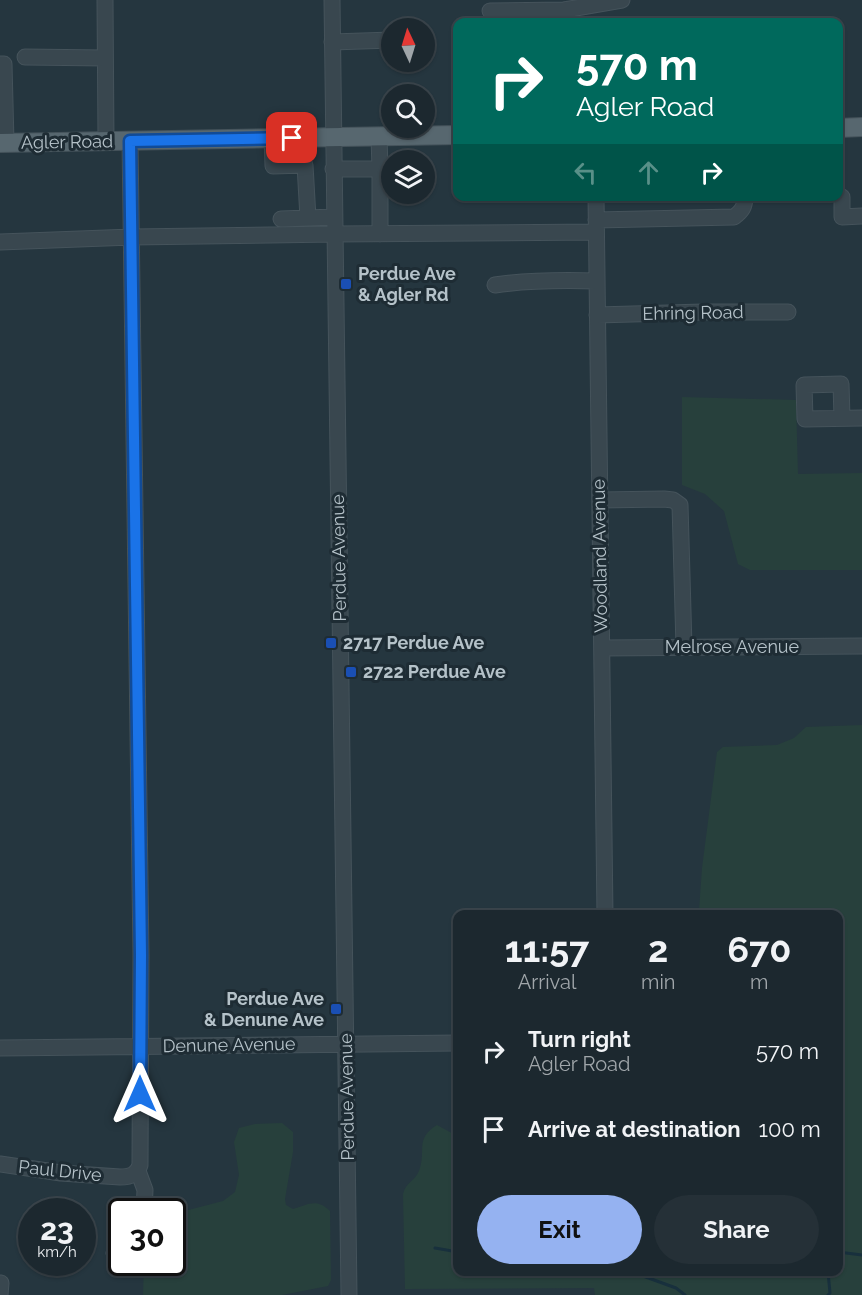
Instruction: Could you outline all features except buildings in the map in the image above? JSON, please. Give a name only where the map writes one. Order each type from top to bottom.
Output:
[{"type":"main road","points":[[843,128],[862,128]]},
{"type":"main road","name":"Agler Road","points":[[3,142],[453,135]]},
{"type":"street","points":[[105,0],[106,141]]},
{"type":"street","name":"Perdue Avenue","points":[[332,0],[349,1295]]},
{"type":"street","points":[[490,11],[564,10],[622,0]]},
{"type":"street","points":[[332,42],[381,40]]},
{"type":"street","points":[[25,57],[105,58]]},
{"type":"street","points":[[0,64],[4,64],[3,142]]},
{"type":"street","points":[[379,137],[380,234]]},
{"type":"street","points":[[272,139],[273,166],[305,165],[308,218]]},
{"type":"street","points":[[130,141],[141,955],[140,1165],[138,1171],[145,1190],[145,1198]]},
{"type":"street","points":[[333,169],[380,169]]},
{"type":"street","name":"Woodland Avenue","points":[[596,201],[605,910]]},
{"type":"street","points":[[0,242],[132,237],[380,234],[596,226],[734,217],[743,210],[745,201]]},
{"type":"street","points":[[842,201],[842,223],[862,216]]},
{"type":"street","points":[[281,219],[334,217]]},
{"type":"street","points":[[495,285],[557,280],[597,281]]},
{"type":"street","name":"Ehring Road","points":[[597,315],[788,312]]},
{"type":"street","points":[[842,418],[862,418]]},
{"type":"street","points":[[600,500],[664,499],[673,500],[680,505],[684,647]]},
{"type":"street","name":"Melrose Avenue","points":[[602,648],[862,646]]},
{"type":"street","name":"Denune Avenue","points":[[0,1048],[453,1043]]},
{"type":"street","name":"Paul Drive","points":[[0,1164],[61,1173],[120,1177],[129,1177],[138,1171]]},
{"type":"street","points":[[0,1295],[1,1283]]},
{"type":"green space","points":[[682,397],[796,400],[798,474],[862,473],[862,570],[750,570],[738,564],[724,511],[705,494],[682,485]]},
{"type":"green space","points":[[862,725],[862,1295],[595,1295],[594,1288],[405,1289],[403,1194],[419,1171],[423,1140],[437,1125],[453,1134],[453,1276],[843,1276],[843,910],[699,910],[702,868],[717,752],[723,747],[777,745],[794,738],[806,727]]},
{"type":"green space","points":[[282,1123],[293,1132],[293,1152],[286,1205],[293,1209],[317,1203],[330,1211],[331,1280],[328,1286],[282,1295],[143,1295],[144,1276],[186,1276],[186,1211],[223,1201],[235,1192],[239,1175],[234,1142],[239,1128],[255,1124]]},
{"type":"waterway","points":[[435,1248],[453,1251]]},
{"type":"waterway","points":[[843,1253],[862,1255]]},
{"type":"waterway","points":[[643,1276],[676,1288],[685,1295]]},
{"type":"waterway","points":[[828,1276],[830,1293],[828,1295]]},
{"type":"place","name":"Perdue Ave & Agler Rd","points":[[346,284]]},
{"type":"place","name":"2717 Perdue Ave","points":[[331,643]]},
{"type":"place","name":"2722 Perdue Ave","points":[[351,672]]},
{"type":"place","name":"Perdue Ave & Denune Ave","points":[[336,1009]]},
{"type":"route","points":[[140,1094],[141,955],[130,141],[292,138]]}]
